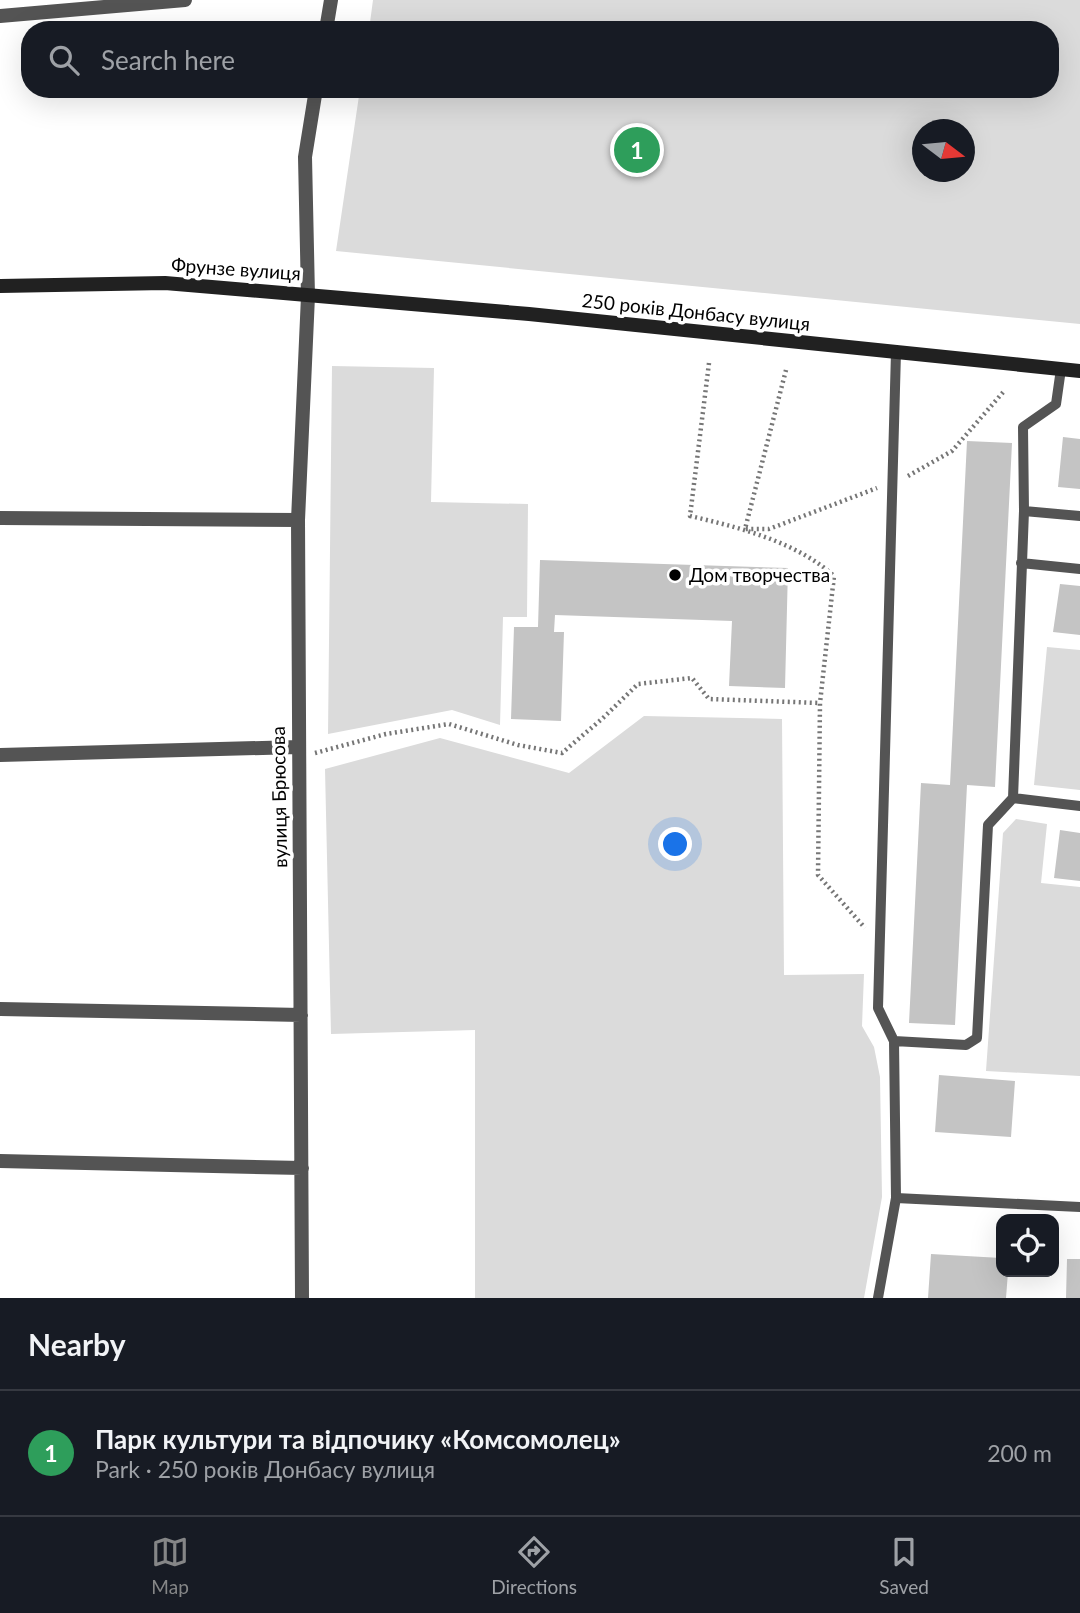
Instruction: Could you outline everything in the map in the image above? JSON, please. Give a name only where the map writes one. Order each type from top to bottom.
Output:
[{"type":"street","points":[[0,16],[185,0]]},
{"type":"street","points":[[328,21],[331,0]]},
{"type":"street","name":"Фрунзе вулиця","points":[[0,286],[165,283],[307,296],[305,156],[315,98]]},
{"type":"street","name":"250 років Донбасу вулиця","points":[[307,296],[529,314],[1080,371]]},
{"type":"street","name":"вулиця Брюсова","points":[[302,1298],[297,752],[298,520],[307,296]]},
{"type":"street","points":[[0,518],[298,520]]},
{"type":"street","points":[[0,755],[297,752]]},
{"type":"street","points":[[0,1009],[301,1015]]},
{"type":"street","points":[[0,1161],[302,1168]]},
{"type":"lane","points":[[878,1298],[896,1198],[894,1041],[878,1008],[896,352]]},
{"type":"lane","points":[[894,1041],[966,1045],[977,1038],[988,825],[1013,798],[1024,511],[1023,427],[1056,404],[1061,369]]},
{"type":"lane","points":[[1024,511],[1080,516]]},
{"type":"lane","points":[[1021,563],[1080,569]]},
{"type":"lane","points":[[1013,798],[1080,806]]},
{"type":"lane","points":[[896,1198],[1080,1207]]},
{"type":"path","points":[[709,363],[690,516],[745,529],[819,562],[834,576],[820,703],[818,876],[880,945]]},
{"type":"path","points":[[745,529],[786,370]]},
{"type":"path","points":[[745,529],[769,529],[911,475],[952,452],[1005,390]]},
{"type":"path","points":[[297,752],[449,724],[518,745],[562,753],[638,684],[692,678],[709,699],[820,703]]},
{"type":"shaded area","points":[[373,0],[1080,0],[1080,324],[336,251],[359,98],[1059,98],[1059,21],[370,21]]},
{"type":"shaded area","points":[[332,366],[434,368],[431,502],[528,504],[527,617],[503,617],[500,725],[452,710],[328,734]]},
{"type":"shaded area","points":[[1047,647],[1080,650],[1080,790],[1034,785]]},
{"type":"shaded area","points":[[644,716],[782,719],[784,975],[864,974],[862,1026],[874,1047],[880,1077],[882,1197],[864,1298],[475,1298],[475,1030],[331,1034],[325,769],[440,738],[569,773]]},
{"type":"shaded area","points":[[1016,819],[1047,824],[1041,883],[1080,887],[1080,1076],[986,1071],[1003,833]]},
{"type":"building","points":[[1063,437],[1080,439],[1080,489],[1058,487]]},
{"type":"building","points":[[967,441],[1012,443],[995,787],[967,785],[955,1025],[909,1023],[921,783],[950,785]]},
{"type":"building","points":[[540,560],[788,568],[785,688],[729,686],[732,621],[555,615],[554,632],[564,632],[561,721],[511,719],[514,627],[538,627]]},
{"type":"building","points":[[1060,584],[1080,586],[1080,635],[1053,632]]},
{"type":"building","points":[[1060,830],[1080,833],[1080,881],[1054,878]]},
{"type":"building","points":[[939,1075],[1015,1081],[1011,1137],[935,1132]]},
{"type":"building","points":[[931,1254],[996,1258],[996,1277],[1008,1277],[1006,1298],[928,1298]]},
{"type":"building","points":[[1067,1259],[1080,1259],[1080,1298],[1066,1298]]},
{"type":"place","name":"Парк культури та відпочику «Комсомолец»","points":[[637,150]]},
{"type":"place","name":"Дом творчества","points":[[675,575]]}]
